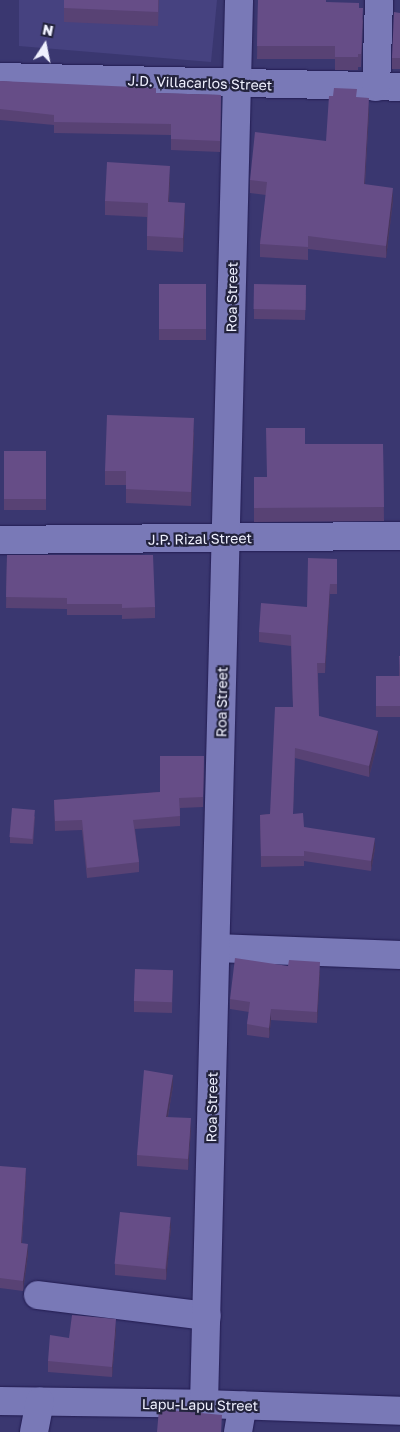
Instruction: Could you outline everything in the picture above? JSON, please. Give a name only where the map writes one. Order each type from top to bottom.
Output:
[{"type":"street","name":"Roa Street","points":[[204,1404],[239,0]]},
{"type":"street","points":[[379,0],[388,87]]},
{"type":"street","name":"J.D. Villacarlos Street","points":[[0,76],[388,87]]},
{"type":"street","name":"J.P. Rizal Street","points":[[0,540],[400,536]]},
{"type":"street","points":[[216,948],[400,955]]},
{"type":"street","points":[[38,1295],[207,1316]]},
{"type":"street","name":"Lapu-Lapu Street","points":[[0,1401],[243,1405],[400,1412]]},
{"type":"street","points":[[34,1432],[40,1402]]},
{"type":"street","points":[[238,1432],[243,1405]]},
{"type":"shaded area","points":[[19,0],[217,0],[211,62],[19,46]]},
{"type":"building","points":[[64,0],[158,0],[158,12],[64,8]]},
{"type":"building","points":[[258,0],[326,0],[326,2],[359,3],[359,8],[363,8],[361,54],[358,54],[358,57],[335,57],[335,46],[257,46]]},
{"type":"building","points":[[394,12],[400,13],[400,58],[392,58]]},
{"type":"building","points":[[0,81],[156,88],[156,93],[221,95],[220,141],[171,139],[171,124],[54,122],[54,115],[0,109]]},
{"type":"building","points":[[334,88],[357,89],[356,97],[369,98],[364,184],[393,188],[386,246],[308,236],[308,247],[260,244],[267,182],[250,180],[255,132],[326,141],[329,96],[333,96]]},
{"type":"building","points":[[107,162],[170,166],[168,202],[185,203],[183,238],[147,236],[148,203],[105,201]]},
{"type":"building","points":[[159,284],[206,284],[206,329],[159,329]]},
{"type":"building","points":[[254,284],[306,285],[306,310],[254,309]]},
{"type":"building","points":[[107,415],[194,418],[191,492],[126,489],[126,471],[105,471]]},
{"type":"building","points":[[266,428],[305,428],[305,444],[383,444],[384,507],[254,508],[254,477],[267,477]]},
{"type":"building","points":[[4,451],[46,451],[46,499],[4,499]]},
{"type":"building","points":[[7,555],[153,555],[155,607],[122,608],[122,604],[67,604],[67,598],[6,597]]},
{"type":"building","points":[[308,558],[337,559],[337,584],[330,584],[325,663],[317,663],[319,716],[378,731],[369,766],[295,748],[293,814],[303,813],[304,827],[375,838],[371,861],[304,851],[304,856],[261,856],[260,815],[270,814],[275,707],[293,707],[291,635],[259,632],[261,603],[307,607]]},
{"type":"building","points":[[376,676],[400,676],[400,706],[376,706]]},
{"type":"building","points":[[160,756],[204,756],[203,797],[179,798],[180,816],[133,820],[139,862],[87,868],[82,820],[55,821],[54,800],[160,792]]},
{"type":"building","points":[[12,808],[35,810],[32,839],[9,837]]},
{"type":"building","points":[[235,958],[288,966],[289,960],[320,962],[317,1012],[271,1009],[269,1028],[247,1024],[250,1002],[230,999]]},
{"type":"building","points":[[135,969],[173,970],[172,1002],[134,1001]]},
{"type":"building","points":[[144,1070],[173,1075],[166,1117],[191,1118],[188,1159],[137,1155]]},
{"type":"building","points":[[0,1166],[26,1168],[21,1243],[28,1244],[23,1281],[0,1278]]},
{"type":"building","points":[[120,1212],[171,1217],[165,1269],[115,1264]]},
{"type":"building","points":[[72,1315],[116,1319],[112,1367],[48,1361],[50,1335],[69,1338]]},
{"type":"building","points":[[159,1409],[222,1415],[221,1432],[157,1432]]}]
